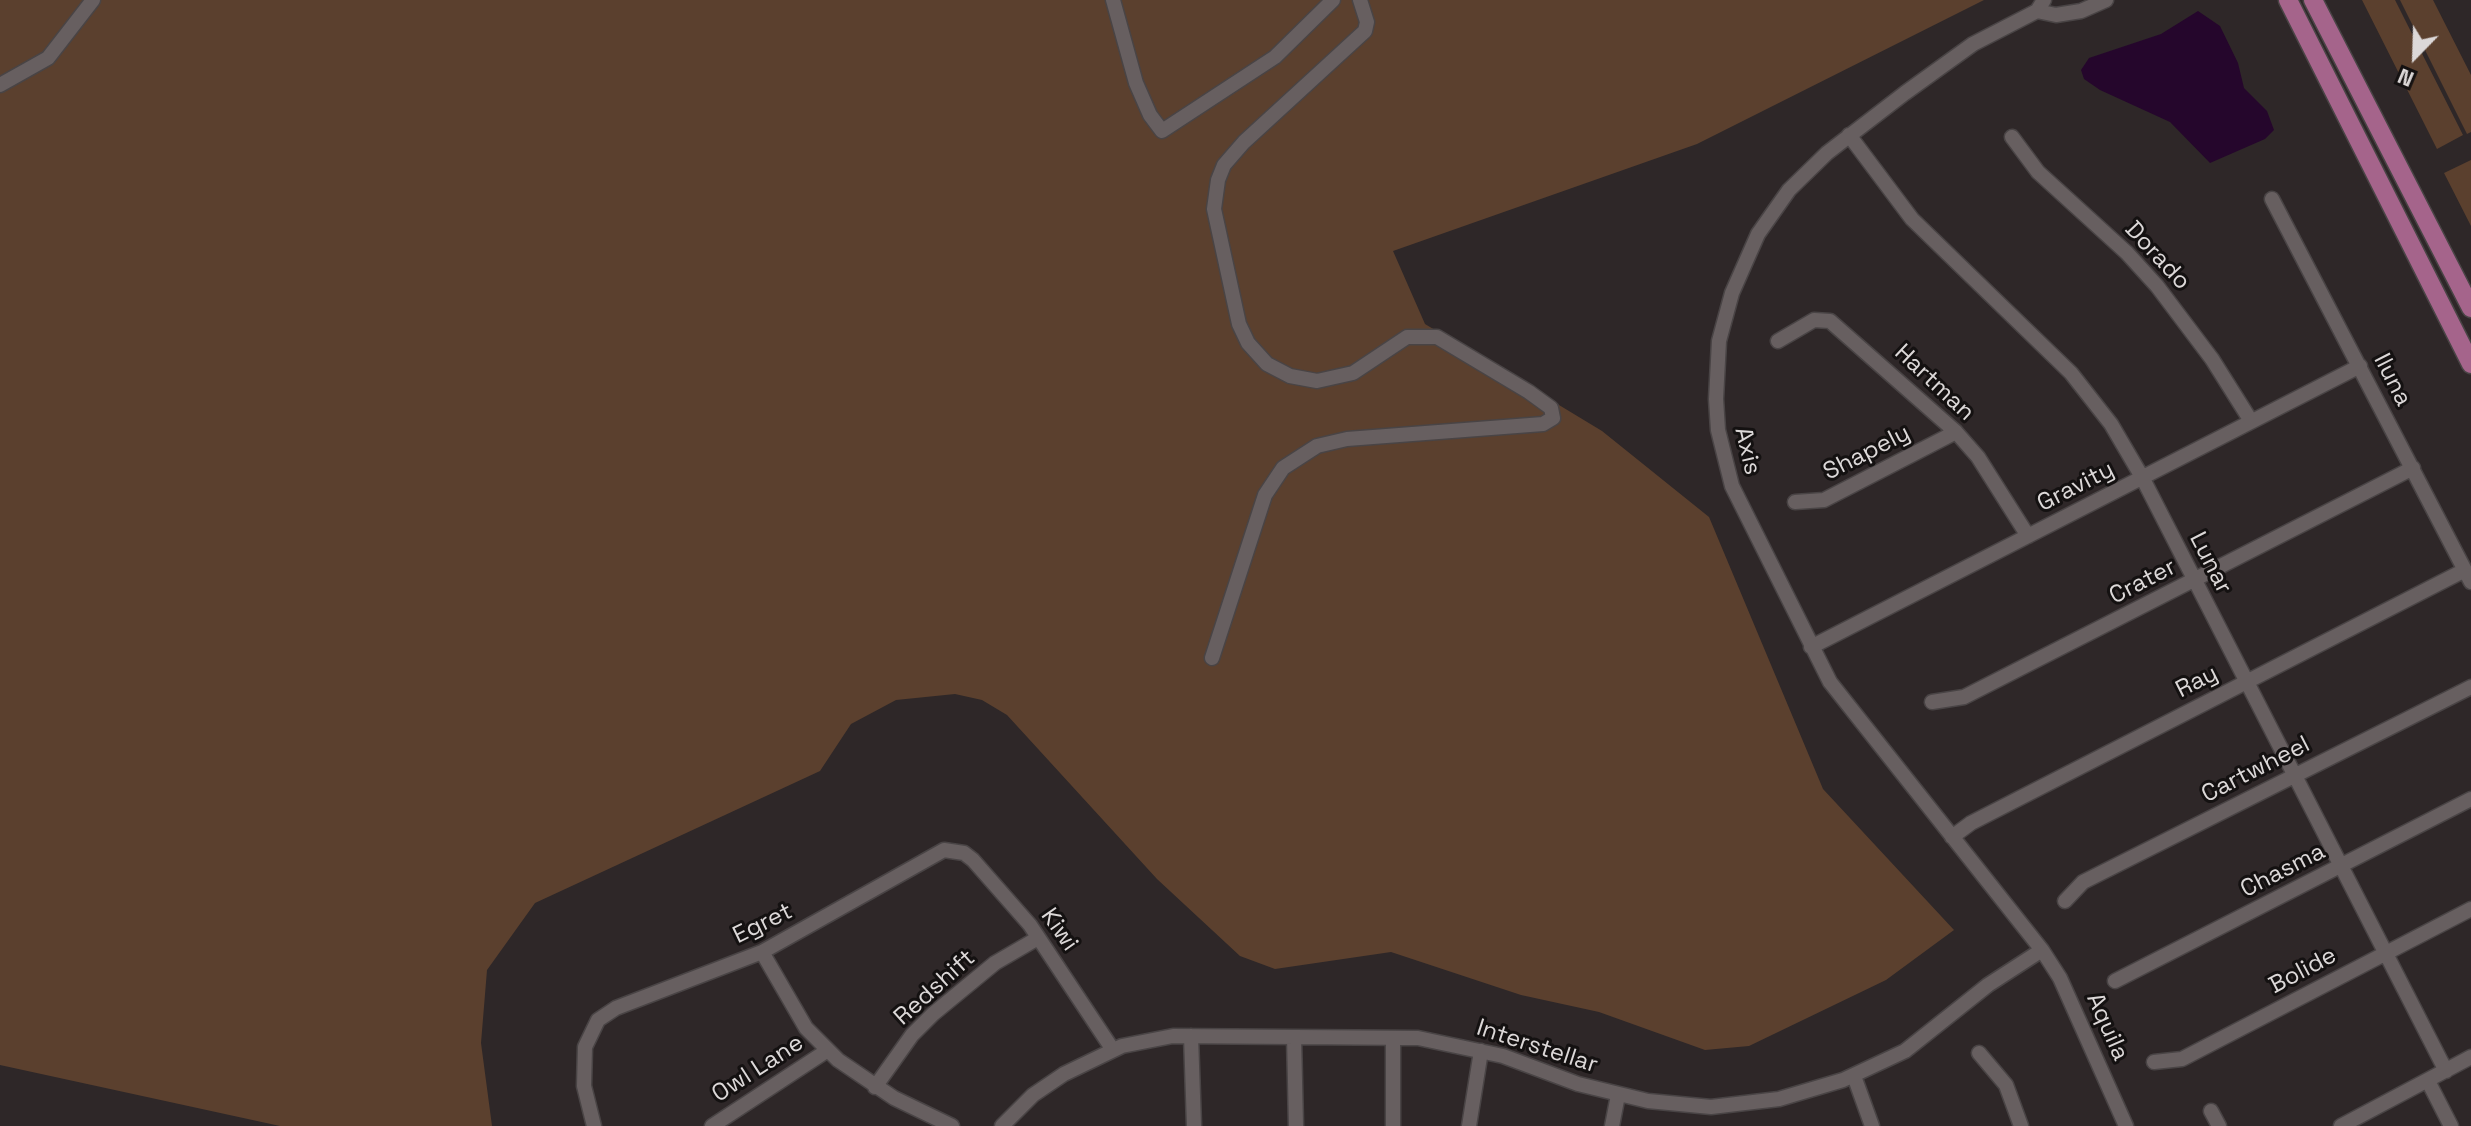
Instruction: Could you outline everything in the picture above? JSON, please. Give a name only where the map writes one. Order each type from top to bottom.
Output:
[{"type":"main road","points":[[2288,0],[2471,364]]},
{"type":"main road","points":[[2313,0],[2471,308]]},
{"type":"street","points":[[0,85],[48,58],[93,0]]},
{"type":"street","points":[[1113,0],[1136,83],[1150,115],[1162,131],[1275,57],[1333,0]]},
{"type":"street","points":[[1212,658],[1265,495],[1283,468],[1317,446],[1347,439],[1543,424],[1553,418],[1551,408],[1529,392],[1437,337],[1407,337],[1353,373],[1317,381],[1290,376],[1267,364],[1248,343],[1239,324],[1214,209],[1218,180],[1224,165],[1244,142],[1365,31],[1367,22],[1360,0]]},
{"type":"street","name":"Axis","points":[[2042,950],[1846,707],[1811,647],[1732,486],[1718,430],[1716,370],[1725,314],[1758,234],[1789,190],[1849,135],[1973,44],[2041,5],[2056,15],[2081,11],[2106,0]]},
{"type":"street","name":"Lunar","points":[[1849,135],[1912,219],[2071,373],[2111,424],[2142,477],[2383,954],[2446,1071]]},
{"type":"street","name":"Dorado","points":[[2012,137],[2038,172],[2127,253],[2157,286],[2212,359],[2251,421]]},
{"type":"street","name":"Iluna","points":[[2272,199],[2468,576]]},
{"type":"street","name":"Hartman","points":[[1778,341],[1814,320],[1830,321],[1956,432],[1978,457],[2028,536]]},
{"type":"street","name":"Gravity","points":[[1811,647],[2360,366]]},
{"type":"street","name":"Shapely","points":[[1795,502],[1824,500],[1956,432]]},
{"type":"street","name":"Crater","points":[[1932,702],[1964,697],[2413,468]]},
{"type":"street","name":"Ray","points":[[1952,837],[1971,823],[2246,682],[2468,576]]},
{"type":"street","name":"Cartwheel","points":[[2065,901],[2083,882],[2471,687]]},
{"type":"street","name":"Chasma","points":[[2115,981],[2471,799]]},
{"type":"street","name":"Kiwi","points":[[954,850],[973,860],[1038,938],[1113,1050]]},
{"type":"street","name":"Egret","points":[[594,1126],[584,1086],[585,1047],[589,1031],[598,1020],[616,1008],[762,952],[930,855],[954,850]]},
{"type":"street","name":"Bolide","points":[[2154,1062],[2182,1059],[2471,909]]},
{"type":"street","name":"Redshift","points":[[875,1087],[912,1035],[933,1014],[995,963],[1038,938]]},
{"type":"street","name":"Interstellar","points":[[1002,1126],[1033,1095],[1064,1074],[1113,1050],[1147,1040],[1191,1036],[1429,1040],[1481,1051],[1618,1095],[1683,1105],[1742,1105],[1811,1091],[1854,1076],[1905,1051],[1988,985],[2042,950]]},
{"type":"street","name":"Aquila","points":[[2042,950],[2060,978],[2126,1126]]},
{"type":"street","points":[[762,952],[789,1004],[828,1050],[875,1087],[952,1126]]},
{"type":"street","points":[[1191,1036],[1194,1126]]},
{"type":"street","points":[[1294,1037],[1296,1126]]},
{"type":"street","points":[[1393,1038],[1393,1126]]},
{"type":"street","name":"Owl Lane","points":[[712,1126],[828,1050]]},
{"type":"street","points":[[1469,1126],[1481,1051]]},
{"type":"street","points":[[1979,1053],[2006,1085],[2021,1126]]},
{"type":"street","points":[[2341,1126],[2471,1057]]},
{"type":"street","points":[[1854,1076],[1872,1126]]},
{"type":"street","points":[[2428,1081],[2451,1126]]},
{"type":"street","points":[[1612,1126],[1618,1095]]},
{"type":"street","points":[[2211,1111],[2219,1126]]},
{"type":"shaded area","points":[[0,0],[1984,0],[1697,144],[1393,251],[1425,324],[1602,431],[1709,517],[1823,789],[1954,930],[1886,980],[1749,1046],[1705,1050],[1599,1012],[1521,995],[1391,952],[1275,969],[1240,956],[1157,879],[1007,715],[982,700],[955,694],[896,700],[851,724],[820,771],[535,903],[487,970],[481,1043],[492,1126],[280,1126],[0,1065]]},
{"type":"shaded area","points":[[2362,0],[2395,0],[2463,135],[2437,149]]},
{"type":"shaded area","points":[[2400,0],[2433,0],[2471,75],[2471,132],[2467,134]]},
{"type":"shaded area","points":[[2198,11],[2220,26],[2238,63],[2244,88],[2267,111],[2274,130],[2265,139],[2210,163],[2170,122],[2100,90],[2084,79],[2081,70],[2089,58],[2161,34]]},
{"type":"shaded area","points":[[2471,160],[2471,226],[2444,173]]}]
